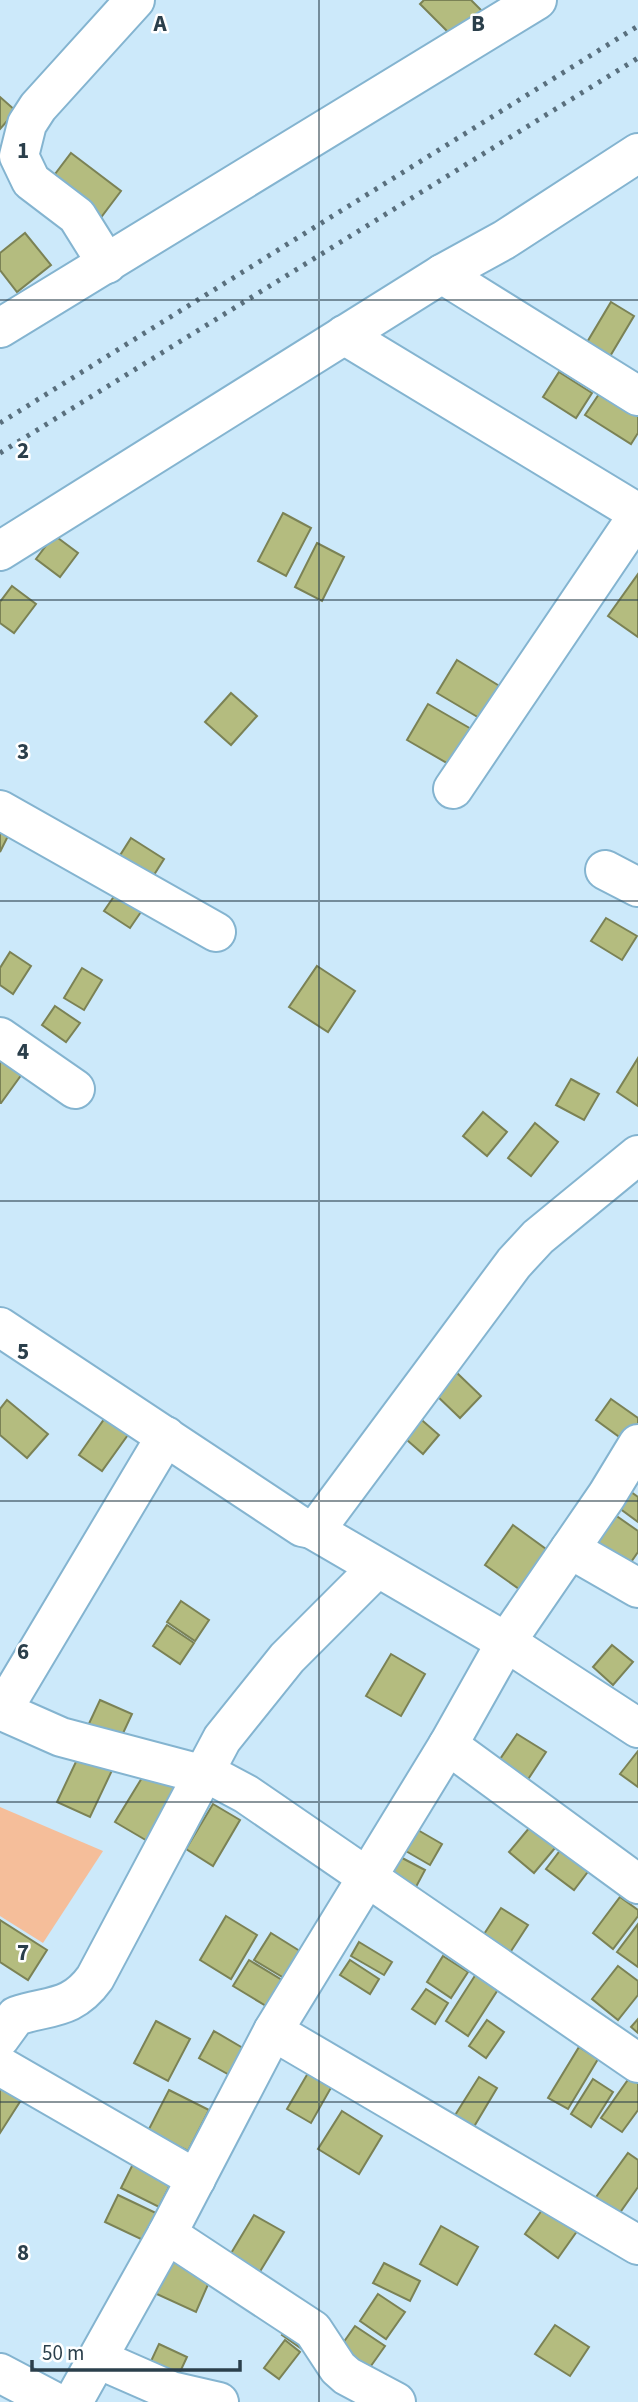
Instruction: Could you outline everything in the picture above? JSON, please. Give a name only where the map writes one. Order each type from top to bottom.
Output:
[{"type":"street","points":[[107,264],[77,216],[31,181],[19,156],[27,124],[38,107],[135,0]]},
{"type":"street","points":[[0,328],[107,264],[521,4]]},
{"type":"street","points":[[0,551],[442,274],[504,240],[638,154]]},
{"type":"street","points":[[442,274],[638,396]]},
{"type":"street","points":[[344,335],[638,514],[453,789]]},
{"type":"street","points":[[0,810],[216,932]]},
{"type":"street","points":[[0,1037],[75,1089]]},
{"type":"street","points":[[312,1529],[320,1524],[514,1263],[538,1237],[638,1155]]},
{"type":"street","points":[[0,1327],[302,1527],[312,1529],[506,1642],[638,1728]]},
{"type":"street","points":[[166,1436],[1,1710],[61,1737],[201,1774],[247,1794],[638,2063]]},
{"type":"street","points":[[74,2402],[167,2234],[273,2031],[448,1745],[506,1642],[636,1450]]},
{"type":"street","points":[[570,1549],[638,1588]]},
{"type":"street","points":[[0,2038],[16,2016],[52,2008],[83,1995],[95,1978],[201,1774],[222,1739],[266,1681],[377,1568]]},
{"type":"street","points":[[448,1745],[638,1884]]},
{"type":"street","points":[[273,2031],[638,2245]]},
{"type":"street","points":[[0,2066],[196,2179]]},
{"type":"street","points":[[167,2234],[313,2330],[338,2368],[396,2402]]},
{"type":"street","points":[[98,2359],[171,2391],[219,2402]]},
{"type":"street","points":[[0,2373],[55,2402]]},
{"type":"shaded area","points":[[0,1807],[103,1851],[43,1943],[0,1916]]},
{"type":"building","points":[[424,0],[471,0],[482,11],[455,39],[420,4]]},
{"type":"building","points":[[0,97],[16,111],[0,129]]},
{"type":"building","points":[[71,153],[121,191],[99,220],[49,182]]},
{"type":"building","points":[[25,233],[51,265],[17,292],[0,270],[0,253]]},
{"type":"building","points":[[611,302],[634,316],[606,363],[583,349]]},
{"type":"building","points":[[559,372],[592,393],[576,418],[543,397]]},
{"type":"building","points":[[605,385],[638,406],[638,433],[631,444],[585,415]]},
{"type":"building","points":[[283,513],[311,528],[286,576],[258,561]]},
{"type":"building","points":[[54,535],[78,553],[60,577],[36,559]]},
{"type":"building","points":[[317,543],[344,557],[322,601],[295,587]]},
{"type":"building","points":[[638,574],[638,637],[608,616]]},
{"type":"building","points":[[12,586],[36,604],[14,633],[0,623],[0,602]]},
{"type":"building","points":[[457,660],[506,690],[486,722],[437,693]]},
{"type":"building","points":[[231,693],[257,716],[231,745],[205,722]]},
{"type":"building","points":[[428,704],[473,730],[452,766],[407,740]]},
{"type":"building","points":[[0,822],[12,828],[0,852]]},
{"type":"building","points":[[131,838],[164,859],[145,889],[112,868]]},
{"type":"building","points":[[119,889],[145,906],[130,928],[104,911]]},
{"type":"building","points":[[606,918],[637,936],[622,960],[591,941]]},
{"type":"building","points":[[10,952],[31,966],[13,994],[0,985],[0,968]]},
{"type":"building","points":[[317,966],[355,991],[328,1032],[289,1007]]},
{"type":"building","points":[[82,968],[102,980],[84,1010],[64,998]]},
{"type":"building","points":[[55,1006],[80,1023],[66,1042],[42,1025]]},
{"type":"building","points":[[0,1058],[22,1074],[1,1103],[0,1103]]},
{"type":"building","points":[[638,1058],[638,1106],[617,1092]]},
{"type":"building","points":[[571,1079],[599,1094],[584,1120],[556,1105]]},
{"type":"building","points":[[483,1112],[507,1132],[487,1156],[463,1136]]},
{"type":"building","points":[[535,1123],[558,1142],[531,1176],[508,1158]]},
{"type":"building","points":[[456,1372],[481,1396],[460,1418],[435,1394]]},
{"type":"building","points":[[611,1399],[638,1418],[638,1431],[629,1444],[596,1420]]},
{"type":"building","points":[[7,1400],[48,1434],[27,1458],[0,1435],[0,1409]]},
{"type":"building","points":[[107,1415],[130,1432],[102,1471],[79,1455]]},
{"type":"building","points":[[416,1415],[439,1435],[423,1454],[400,1434]]},
{"type":"building","points":[[627,1489],[638,1497],[638,1522],[615,1505]]},
{"type":"building","points":[[608,1510],[638,1531],[638,1552],[622,1575],[582,1547]]},
{"type":"building","points":[[513,1525],[557,1557],[529,1596],[485,1565]]},
{"type":"building","points":[[181,1601],[209,1620],[195,1641],[167,1622]]},
{"type":"building","points":[[167,1625],[194,1643],[180,1664],[153,1646]]},
{"type":"building","points":[[612,1645],[633,1662],[613,1685],[593,1667]]},
{"type":"building","points":[[391,1654],[425,1674],[401,1716],[366,1696]]},
{"type":"building","points":[[100,1700],[132,1714],[118,1744],[86,1730]]},
{"type":"building","points":[[517,1734],[546,1752],[521,1790],[492,1771]]},
{"type":"building","points":[[82,1749],[115,1764],[90,1817],[57,1802]]},
{"type":"building","points":[[638,1751],[638,1787],[620,1774]]},
{"type":"building","points":[[148,1768],[181,1788],[149,1842],[115,1822]]},
{"type":"building","points":[[213,1804],[240,1820],[213,1866],[186,1849]]},
{"type":"building","points":[[535,1821],[560,1842],[534,1873],[509,1852]]},
{"type":"building","points":[[404,1822],[442,1844],[430,1865],[392,1843]]},
{"type":"building","points":[[565,1844],[593,1865],[574,1890],[546,1869]]},
{"type":"building","points":[[387,1850],[425,1870],[409,1900],[371,1879]]},
{"type":"building","points":[[620,1897],[638,1910],[638,1916],[613,1949],[593,1933]]},
{"type":"building","points":[[501,1908],[528,1925],[502,1965],[475,1948]]},
{"type":"building","points":[[226,1916],[257,1935],[231,1979],[200,1960]]},
{"type":"building","points":[[0,1920],[47,1950],[28,1980],[0,1962]]},
{"type":"building","points":[[638,1924],[638,1967],[617,1952]]},
{"type":"building","points":[[271,1933],[311,1958],[294,1984],[254,1960]]},
{"type":"building","points":[[359,1942],[392,1962],[384,1975],[351,1956]]},
{"type":"building","points":[[443,1956],[468,1972],[451,1998],[427,1982]]},
{"type":"building","points":[[249,1960],[287,1983],[271,2009],[233,1986]]},
{"type":"building","points":[[350,1960],[379,1979],[370,1994],[340,1975]]},
{"type":"building","points":[[618,1966],[638,1981],[638,1995],[618,2020],[592,1999]]},
{"type":"building","points":[[476,1974],[499,1988],[468,2036],[446,2021]]},
{"type":"building","points":[[426,1989],[448,2003],[435,2024],[412,2009]]},
{"type":"building","points":[[638,2019],[638,2033],[631,2027]]},
{"type":"building","points":[[487,2020],[504,2032],[486,2058],[469,2046]]},
{"type":"building","points":[[156,2021],[190,2039],[168,2081],[134,2063]]},
{"type":"building","points":[[214,2031],[248,2051],[233,2077],[199,2058]]},
{"type":"building","points":[[579,2047],[598,2059],[568,2109],[548,2098]]},
{"type":"building","points":[[308,2073],[332,2086],[311,2123],[287,2109]]},
{"type":"building","points":[[632,2074],[638,2079],[638,2110],[622,2132],[601,2118]]},
{"type":"building","points":[[479,2077],[497,2088],[466,2140],[447,2128]]},
{"type":"building","points":[[593,2079],[613,2092],[591,2127],[571,2114]]},
{"type":"building","points":[[0,2082],[23,2097],[0,2133]]},
{"type":"building","points":[[169,2090],[209,2110],[188,2151],[148,2131]]},
{"type":"building","points":[[342,2111],[382,2136],[359,2174],[318,2149]]},
{"type":"building","points":[[628,2153],[638,2160],[638,2187],[614,2221],[591,2204]]},
{"type":"building","points":[[137,2156],[175,2175],[159,2207],[121,2188]]},
{"type":"building","points":[[118,2195],[158,2214],[145,2241],[105,2222]]},
{"type":"building","points":[[547,2203],[580,2227],[558,2258],[525,2234]]},
{"type":"building","points":[[254,2215],[284,2232],[253,2283],[224,2265]]},
{"type":"building","points":[[441,2226],[478,2247],[457,2285],[420,2264]]},
{"type":"building","points":[[166,2252],[213,2273],[196,2312],[148,2290]]},
{"type":"building","points":[[384,2263],[420,2281],[410,2301],[373,2283]]},
{"type":"building","points":[[378,2294],[405,2312],[386,2339],[360,2321]]},
{"type":"building","points":[[290,2324],[310,2338],[302,2349],[282,2335]]},
{"type":"building","points":[[555,2325],[589,2347],[570,2376],[535,2354]]},
{"type":"building","points":[[355,2326],[385,2346],[366,2373],[336,2353]]},
{"type":"building","points":[[285,2340],[300,2352],[279,2379],[264,2368]]},
{"type":"building","points":[[159,2344],[187,2357],[173,2387],[145,2374]]},
{"type":"railway","points":[[0,423],[638,26]]},
{"type":"railway","points":[[0,453],[638,58]]}]
